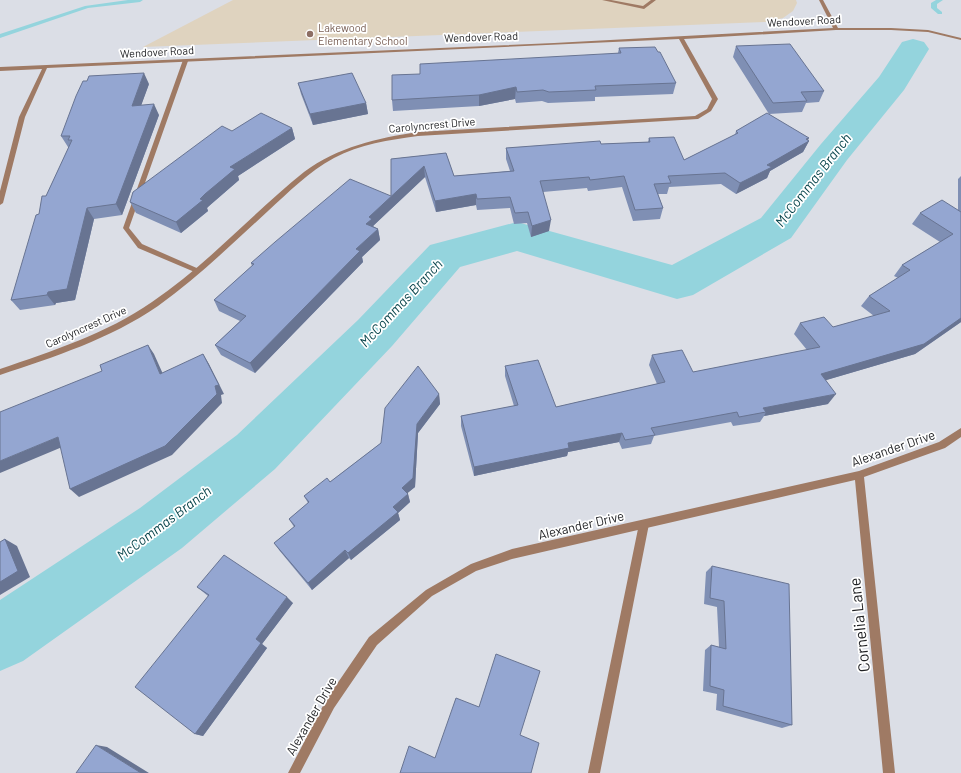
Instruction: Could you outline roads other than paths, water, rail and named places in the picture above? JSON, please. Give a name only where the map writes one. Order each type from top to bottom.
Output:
[{"type":"street","points":[[604,0],[644,8],[654,0]]},
{"type":"street","points":[[820,0],[836,29]]},
{"type":"street","name":"Wendover Road","points":[[0,69],[681,38],[836,29],[891,28],[928,31],[961,39]]},
{"type":"street","name":"Carolyncrest Drive","points":[[0,372],[43,357],[109,330],[154,305],[197,271],[295,182],[320,163],[346,150],[375,140],[418,134],[696,118],[709,110],[714,99],[681,38]]},
{"type":"street","points":[[185,61],[126,228],[140,246],[197,271]]},
{"type":"street","points":[[0,203],[22,117],[45,68]]},
{"type":"street","name":"Alexander Drive","points":[[294,773],[330,704],[373,641],[429,593],[474,567],[512,554],[859,475],[942,445],[961,432]]},
{"type":"street","name":"Cornelia Lane","points":[[859,475],[889,773]]},
{"type":"street","points":[[594,773],[644,524]]},
{"type":"waterway","points":[[0,36],[87,7],[140,0]]},
{"type":"waterway","name":"McCommas Branch","points":[[940,0],[934,3],[934,8],[940,13]]},
{"type":"waterway","name":"McCommas Branch","points":[[0,638],[161,528],[256,452],[375,333],[445,256],[517,236],[677,283],[776,228],[834,152],[892,83],[913,49]]},
{"type":"place","name":"Lakewood Elementary School","points":[[310,34]]}]
